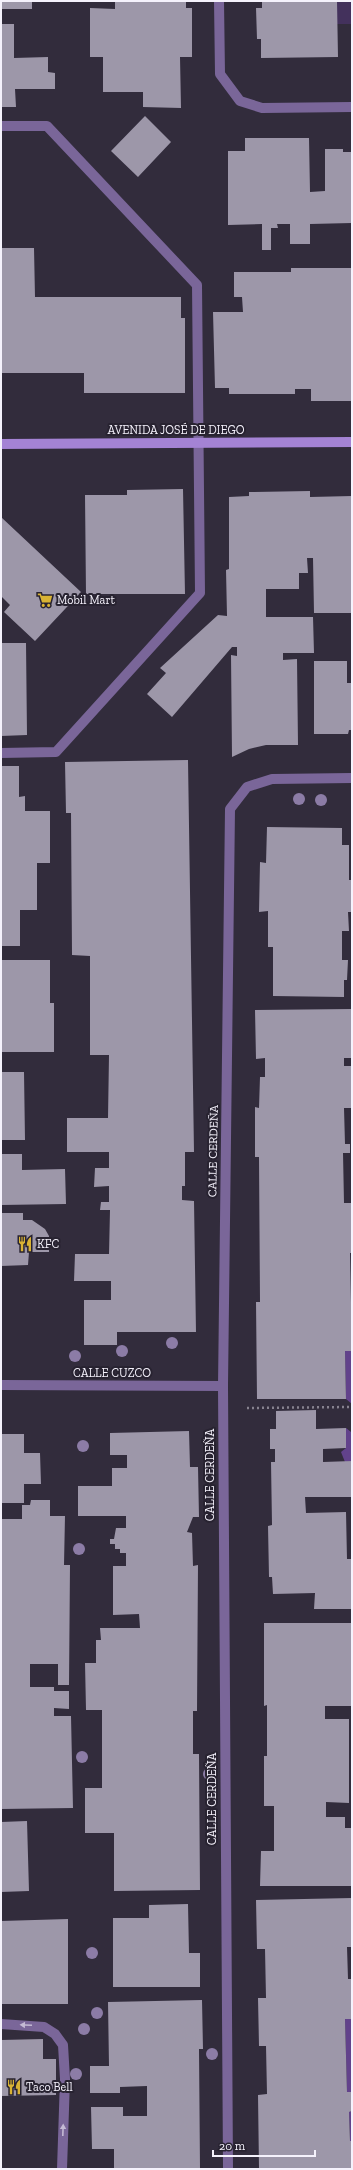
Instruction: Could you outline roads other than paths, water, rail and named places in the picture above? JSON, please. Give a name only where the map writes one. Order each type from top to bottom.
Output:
[{"type":"main road","name":"AVENIDA JOSÉ DE DIEGO","points":[[1,444],[352,442]]},
{"type":"street","points":[[219,1],[220,74],[240,101],[262,108],[352,107]]},
{"type":"street","points":[[1,126],[47,126],[197,285],[200,594],[56,752],[1,753]]},
{"type":"street","name":"CALLE CERDEÑA","points":[[228,2169],[223,1386],[230,809],[247,787],[272,779],[352,778]]},
{"type":"street","name":"CALLE CUZCO","points":[[1,1385],[223,1386]]},
{"type":"street","points":[[1,2024],[44,2027],[55,2034],[63,2045],[65,2079],[62,2169]]},
{"type":"place","name":"Mobil Mart","points":[[45,600]]},
{"type":"place","name":"KFC","points":[[25,1244]]},
{"type":"place","name":"Taco Bell","points":[[14,2087]]}]
